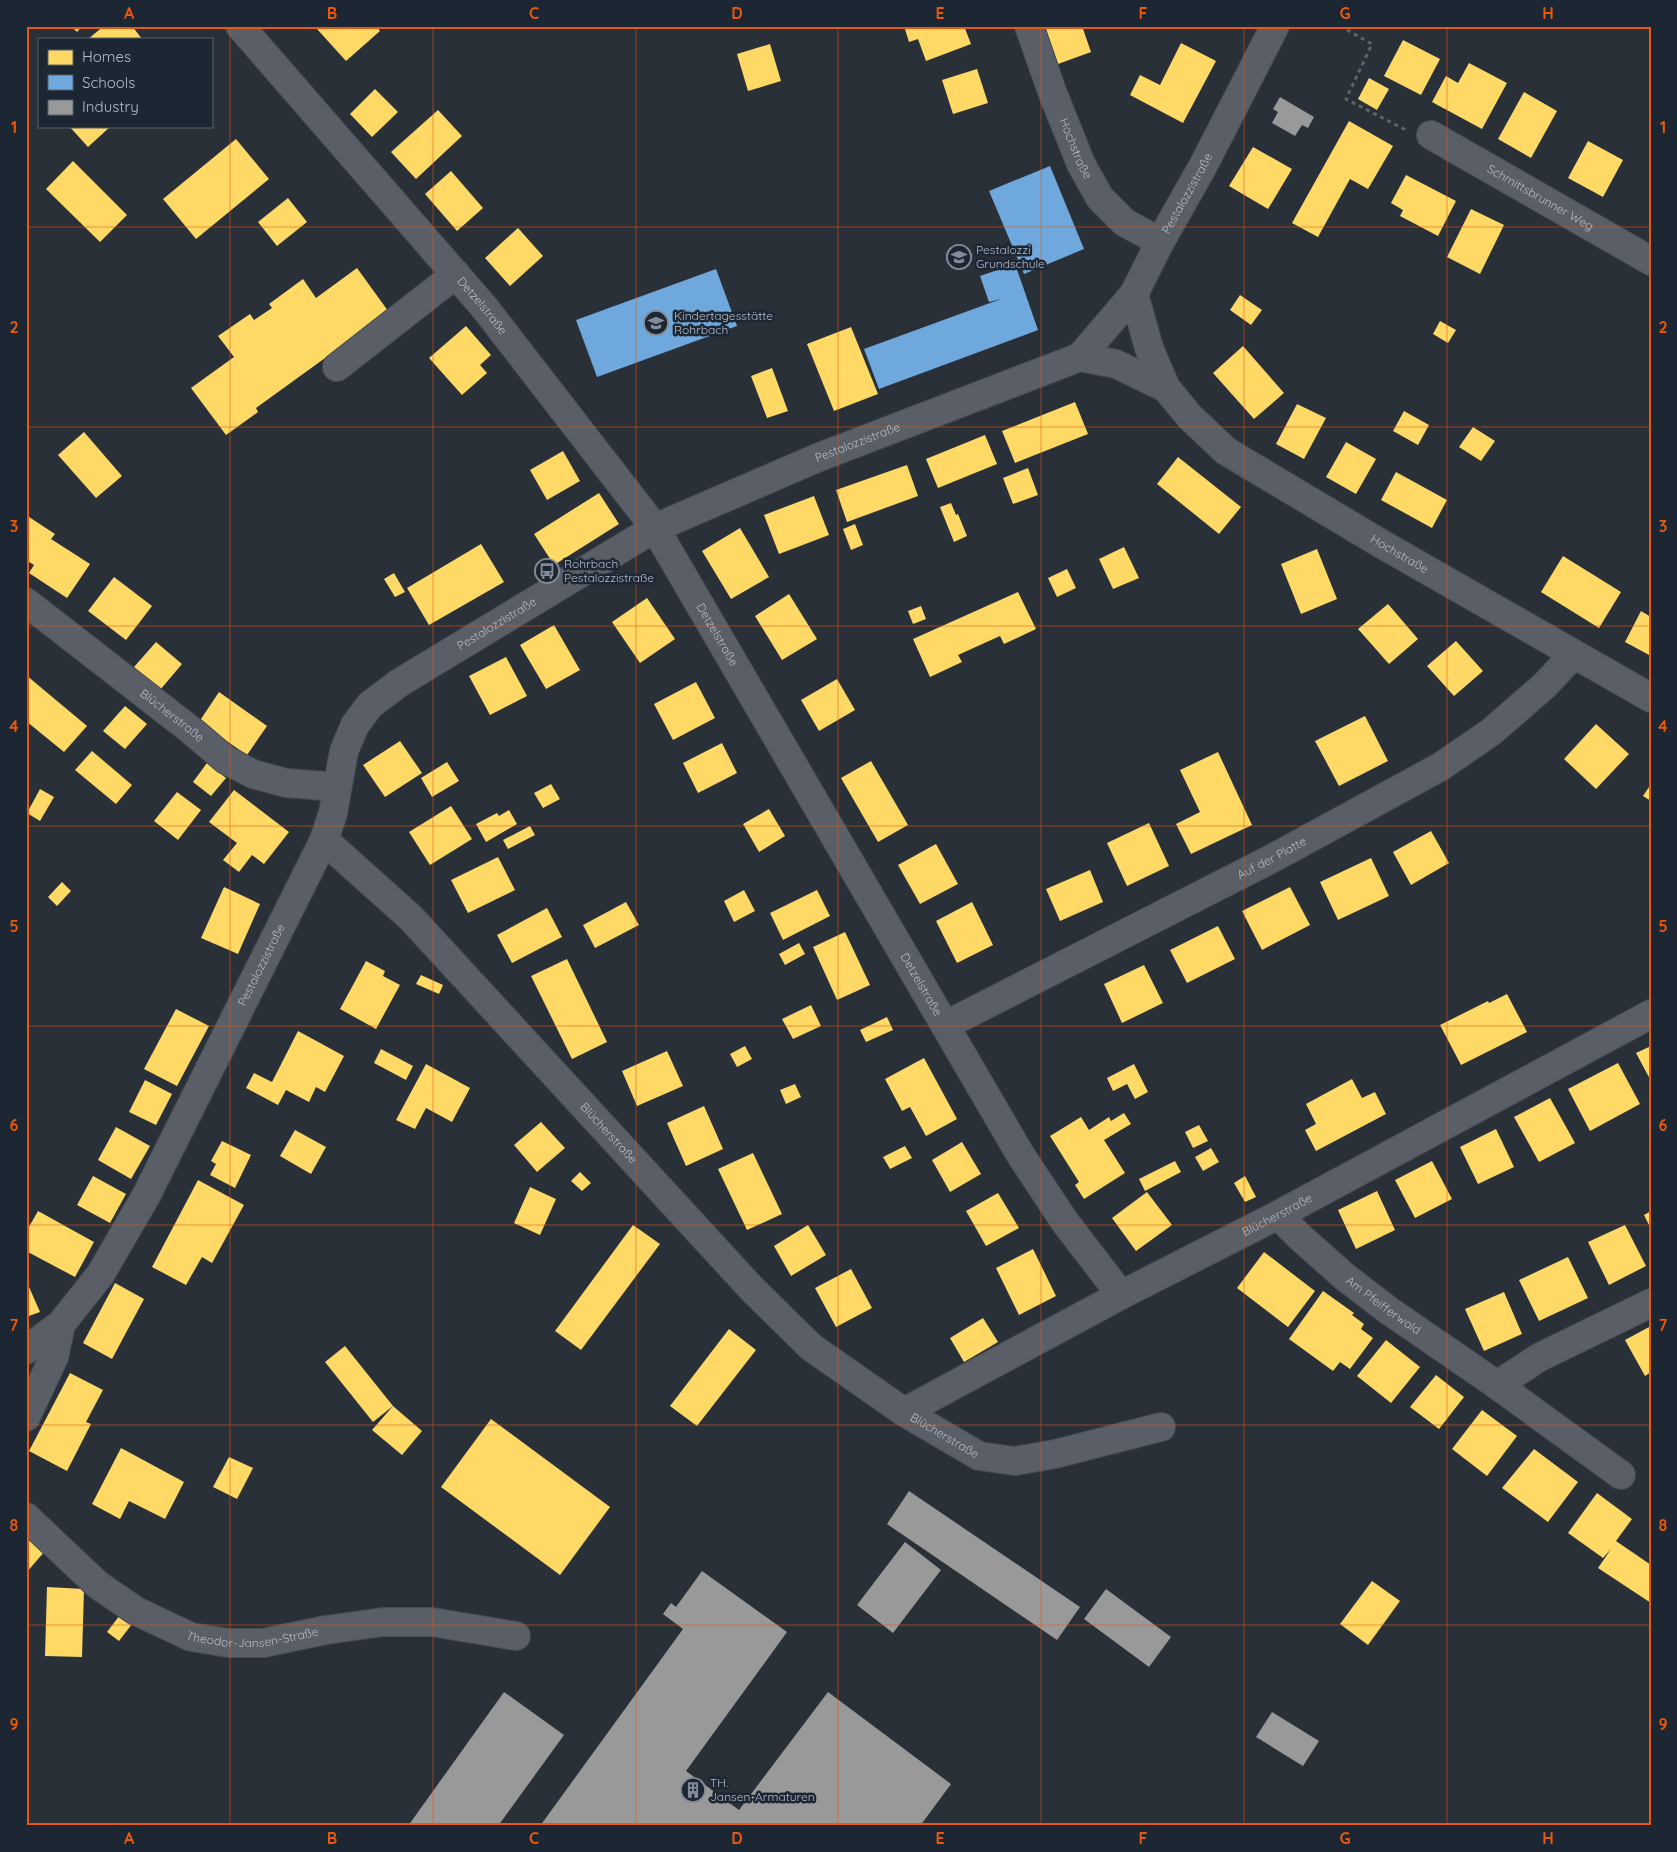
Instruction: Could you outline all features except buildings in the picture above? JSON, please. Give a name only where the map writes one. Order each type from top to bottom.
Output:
[{"type":"street","name":"Detzelstraße","points":[[240,26],[484,307],[655,528],[1030,1169],[1065,1222],[1121,1295]]},
{"type":"street","name":"Hochstraße","points":[[1028,26],[1081,164],[1100,198],[1124,222],[1160,242]]},
{"type":"street","name":"Pestalozzistraße","points":[[26,1350],[61,1324],[100,1275],[146,1196],[324,840],[333,813],[344,751],[355,725],[370,705],[400,683],[655,528],[817,458],[1080,357],[1134,294],[1275,26]]},
{"type":"street","name":"Schmittsbrunner Weg","points":[[1431,135],[1651,261]]},
{"type":"street","points":[[337,367],[456,274]]},
{"type":"street","name":"Hochstraße","points":[[1134,294],[1149,348],[1166,388],[1190,417],[1226,451],[1380,543],[1651,698]]},
{"type":"street","name":"Hochstraße","points":[[1080,357],[1116,364],[1166,388]]},
{"type":"street","name":"Blücherstraße","points":[[26,602],[192,731],[226,760],[253,774],[286,783],[337,787]]},
{"type":"street","name":"Auf der Platte","points":[[946,1025],[1273,858],[1440,767],[1491,732],[1544,686],[1574,654]]},
{"type":"street","name":"Blücherstraße","points":[[324,840],[411,918],[752,1289],[811,1347],[904,1412],[979,1456],[1015,1461],[1056,1454],[1161,1427]]},
{"type":"street","name":"Blücherstraße","points":[[904,1412],[1121,1295],[1278,1215],[1651,1014]]},
{"type":"street","name":"Am Pfeifferwald","points":[[1278,1215],[1323,1257],[1380,1305],[1497,1385],[1621,1475]]},
{"type":"street","points":[[1497,1385],[1540,1358],[1651,1303]]},
{"type":"street","name":"Pestalozzistraße","points":[[26,1417],[54,1358],[61,1324]]},
{"type":"street","name":"Theodor-Jansen-Straße","points":[[26,1517],[98,1585],[136,1611],[191,1637],[229,1643],[263,1643],[326,1630],[383,1622],[432,1622],[516,1636]]},
{"type":"path","points":[[1340,26],[1372,44],[1346,99],[1410,132],[1431,135]]},
{"type":"place","name":"Pestalozzi Grundschule","points":[[959,257]]},
{"type":"place","name":"Kindertagesstätte Rohrbach","points":[[656,323]]},
{"type":"place","name":"Rohrbach Pestalozzistraße","points":[[547,571]]},
{"type":"place","name":"TH. Jansen-Armaturen","points":[[693,1790]]}]
